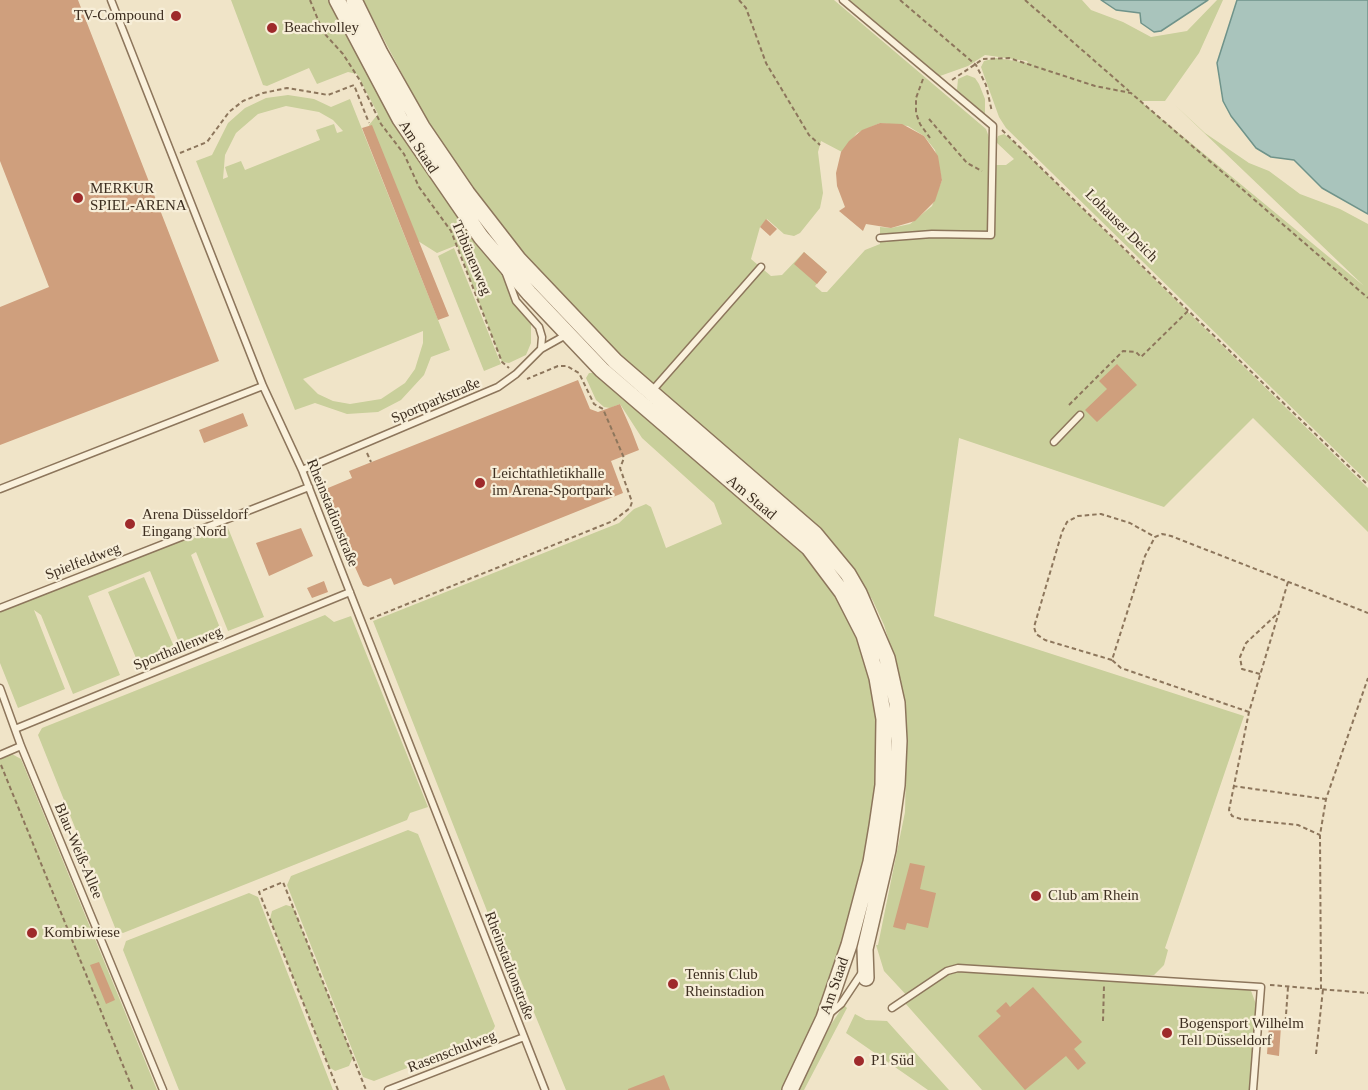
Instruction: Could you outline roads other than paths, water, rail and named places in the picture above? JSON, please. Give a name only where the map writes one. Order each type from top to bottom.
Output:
[{"type":"street","name":"Am Staad","points":[[337,0],[399,118],[451,196],[504,265],[567,335],[668,428],[809,548],[828,572],[855,615],[872,660],[884,719],[885,758],[871,862],[849,945],[824,1018],[790,1090]]},
{"type":"street","name":"Am Staad","points":[[354,0],[422,127],[490,224],[519,260],[588,335],[650,393],[815,534],[848,574],[879,633],[897,703],[899,760],[888,850],[865,949],[866,973]]},
{"type":"lane","name":"Rheinstadionstraße","points":[[111,0],[263,386],[309,487],[545,1090]]},
{"type":"lane","points":[[843,0],[993,126],[992,235],[932,234],[880,238]]},
{"type":"lane","points":[[504,265],[510,291],[539,327],[542,349]]},
{"type":"lane","points":[[650,393],[761,267]]},
{"type":"lane","name":"Sportparkstraße","points":[[302,470],[477,398],[516,374],[542,349],[567,335]]},
{"type":"lane","points":[[0,489],[263,386]]},
{"type":"lane","points":[[1054,442],[1080,415]]},
{"type":"lane","name":"Spielfeldweg","points":[[0,608],[309,487]]},
{"type":"lane","name":"Sporthallenweg","points":[[15,729],[350,592]]},
{"type":"lane","name":"Blau-Weiß-Allee","points":[[0,688],[21,746],[163,1090]]},
{"type":"lane","points":[[0,755],[21,746]]},
{"type":"lane","points":[[849,945],[865,949]]},
{"type":"lane","points":[[892,1008],[947,971],[958,968],[1262,987],[1253,1090]]},
{"type":"lane","points":[[824,1018],[842,1004],[866,973]]},
{"type":"lane","name":"Rasenschulweg","points":[[388,1090],[524,1037]]},
{"type":"water","points":[[1101,0],[1208,0],[1161,31],[1154,32],[1141,23],[1140,13],[1116,10]]},
{"type":"water","points":[[1237,0],[1368,0],[1368,214],[1322,188],[1294,160],[1271,157],[1256,148],[1231,116],[1223,101],[1217,63]]},
{"type":"place","name":"TV-Compound","points":[[176,16]]},
{"type":"place","name":"Beachvolley","points":[[272,28]]},
{"type":"place","name":"MERKUR SPIEL-ARENA","points":[[78,198]]},
{"type":"place","name":"Leichtathletikhalle im Arena-Sportpark","points":[[480,483]]},
{"type":"place","name":"Arena Düsseldorf Eingang Nord","points":[[130,524]]},
{"type":"place","name":"Club am Rhein","points":[[1036,896]]},
{"type":"place","name":"Kombiwiese","points":[[32,933]]},
{"type":"place","name":"Tennis Club Rheinstadion","points":[[673,984]]},
{"type":"place","name":"Bogensport Wilhelm Tell Düsseldorf","points":[[1167,1033]]},
{"type":"place","name":"P1 Süd","points":[[859,1061]]}]
